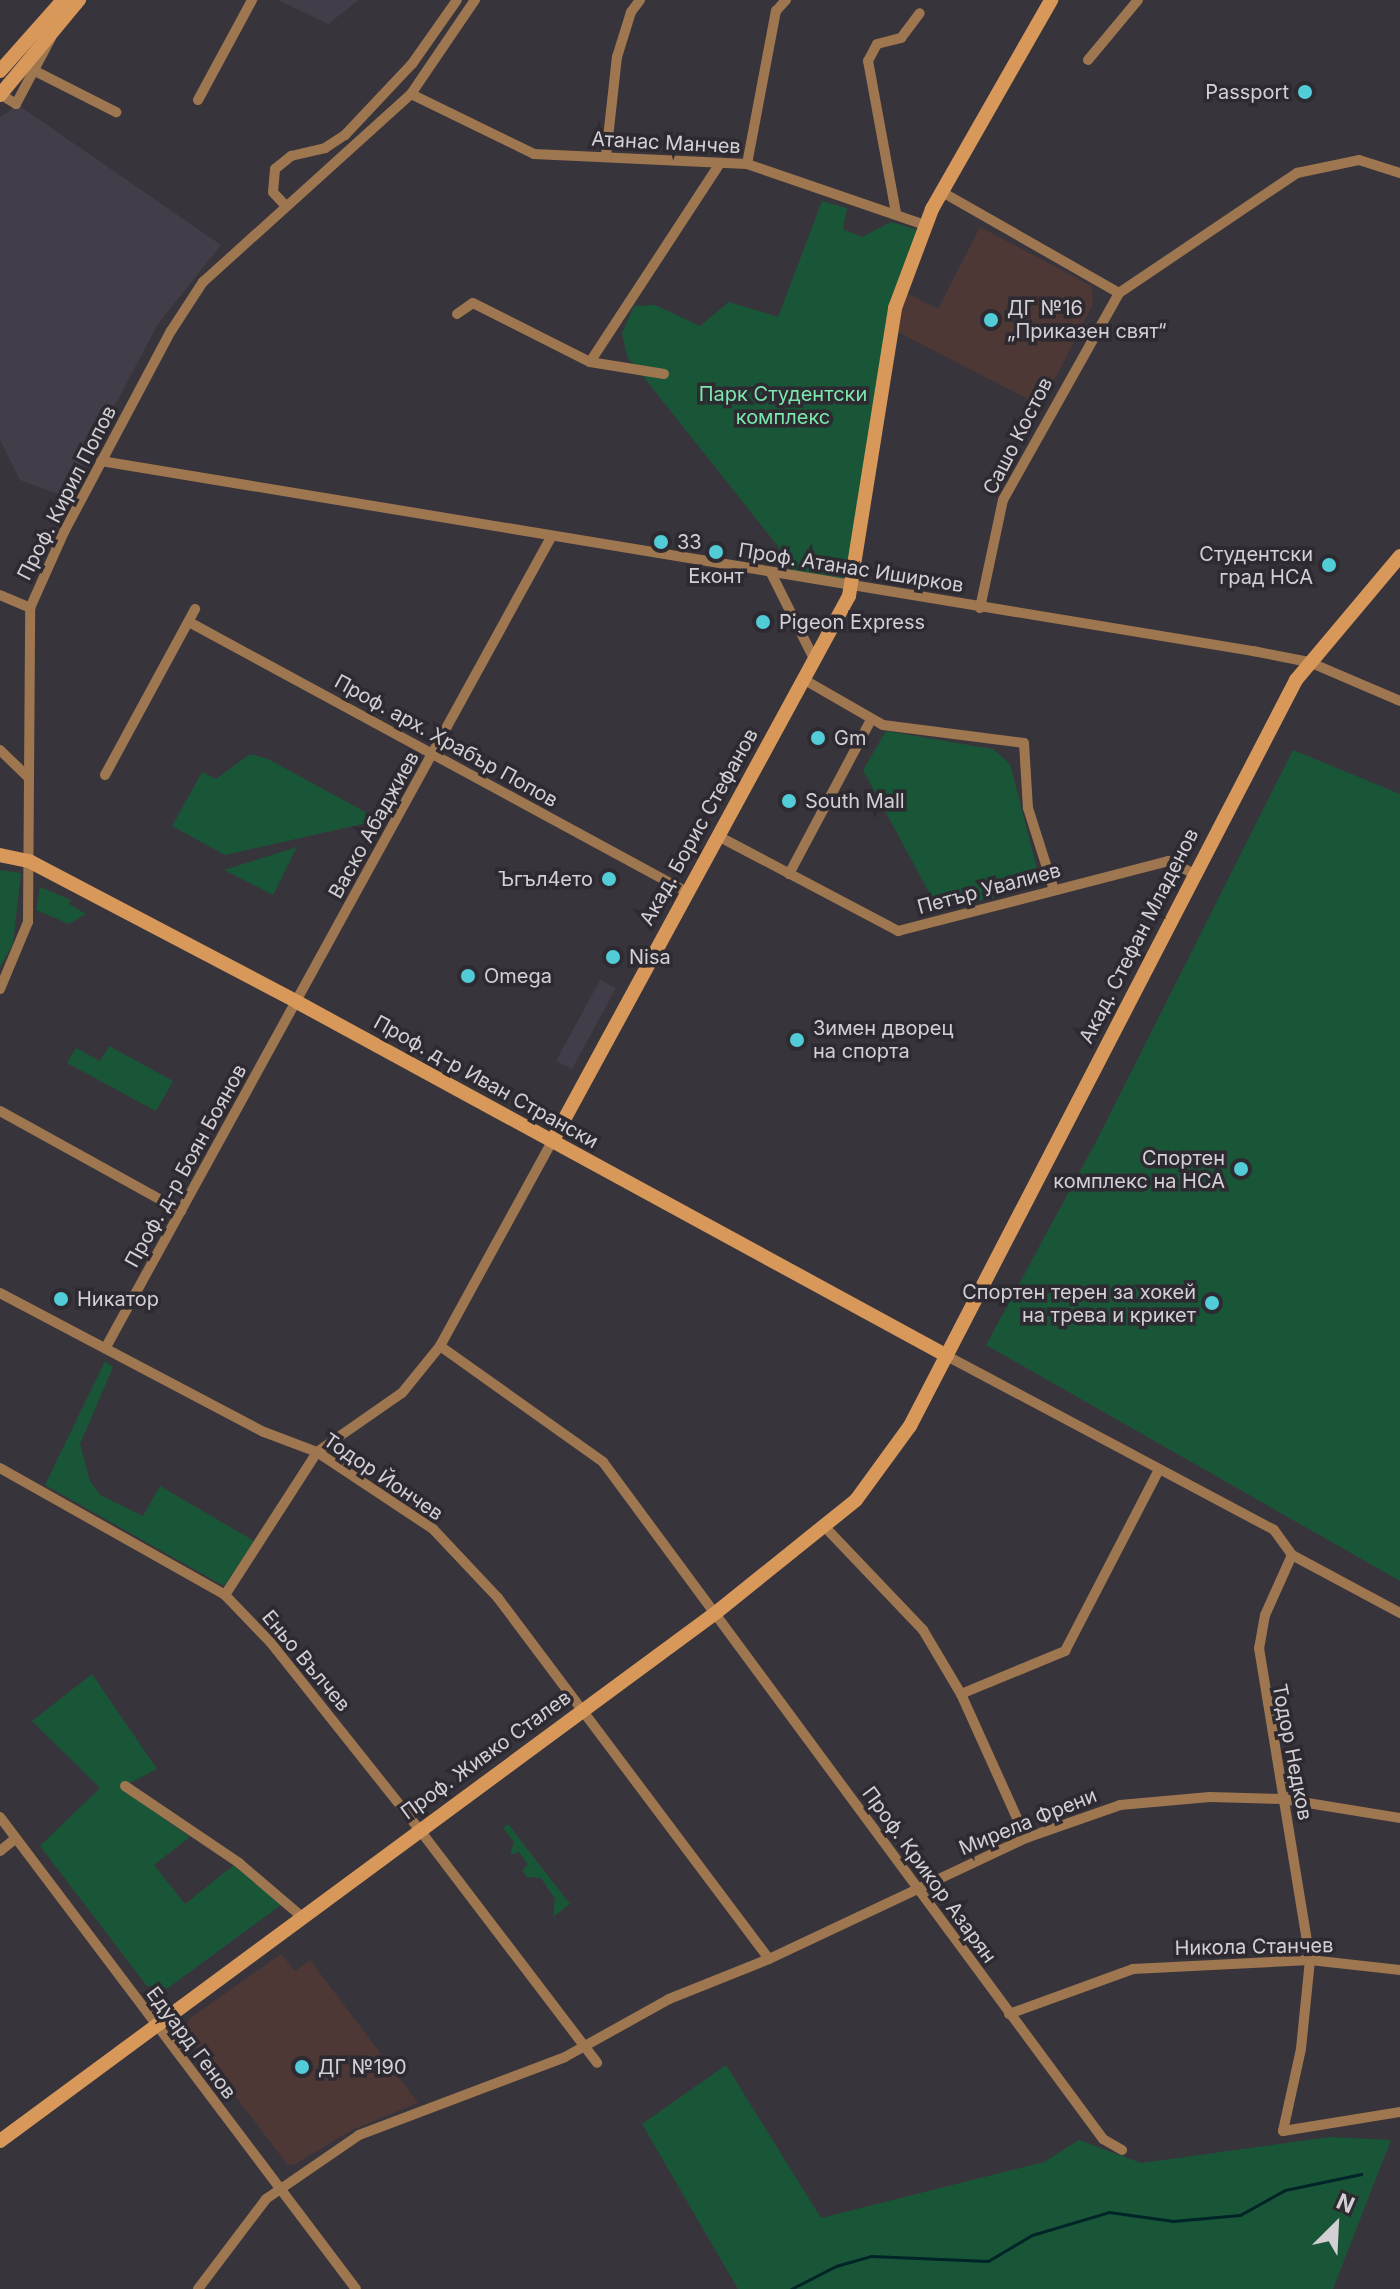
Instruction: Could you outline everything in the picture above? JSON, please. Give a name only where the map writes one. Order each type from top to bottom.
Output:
[{"type":"street","points":[[0,71],[63,0]]},
{"type":"street","points":[[53,35],[37,72],[16,104],[0,94],[53,35],[79,0]]},
{"type":"street","points":[[198,100],[252,0]]},
{"type":"street","points":[[284,204],[273,192],[275,169],[291,156],[325,148],[345,135],[412,64],[457,0]]},
{"type":"street","name":"Проф. Кирил Попов","points":[[0,989],[28,922],[30,608],[101,461],[203,282],[284,204],[411,94],[475,0]]},
{"type":"street","points":[[606,156],[617,57],[631,12],[640,0]]},
{"type":"street","points":[[747,164],[776,11],[786,0]]},
{"type":"street","name":"Акад. Борис Стефанов","points":[[225,1595],[317,1452],[402,1393],[440,1346],[852,587],[895,308],[925,225],[1051,0]]},
{"type":"street","points":[[1088,60],[1138,0]]},
{"type":"street","points":[[896,213],[868,61],[877,44],[901,38],[920,13]]},
{"type":"street","points":[[37,72],[116,112]]},
{"type":"street","name":"Атанас Манчев","points":[[411,94],[534,154],[747,164],[925,225]]},
{"type":"street","points":[[942,192],[1119,293],[1297,173],[1359,160],[1400,173]]},
{"type":"street","points":[[590,362],[720,163]]},
{"type":"street","name":"Сашо Костов","points":[[980,608],[1003,500],[1119,293]]},
{"type":"street","points":[[457,314],[473,303],[590,362],[664,374]]},
{"type":"street","name":"Проф. Атанас Иширков","points":[[101,461],[361,501],[550,539],[1309,662],[1400,701]]},
{"type":"street","name":"Васко Абаджиев","points":[[297,1002],[550,539]]},
{"type":"street","name":"Акад. Стефан Младенов","points":[[947,1356],[1193,873],[1309,662],[1400,556]]},
{"type":"street","points":[[771,573],[814,659]]},
{"type":"street","points":[[0,595],[30,608]]},
{"type":"street","points":[[105,775],[195,609]]},
{"type":"street","name":"Проф. арх. Храбър Попов","points":[[189,622],[687,892]]},
{"type":"street","points":[[803,679],[871,720],[1024,743],[1021,759],[1028,808],[1054,890]]},
{"type":"street","points":[[789,874],[871,720]]},
{"type":"street","points":[[0,750],[28,777]]},
{"type":"street","name":"Петър Увалиев","points":[[718,836],[898,931],[1168,861],[1193,873]]},
{"type":"street","name":"Проф. д-р Иван Странски","points":[[0,855],[29,861],[297,1002],[947,1356]]},
{"type":"street","name":"Проф. д-р Боян Боянов","points":[[106,1347],[297,1002]]},
{"type":"street","points":[[0,1111],[181,1211]]},
{"type":"street","name":"Тодор Йончев","points":[[0,1293],[264,1432],[317,1452],[433,1529],[498,1598],[769,1959]]},
{"type":"street","name":"Проф. Крикор Азарян","points":[[440,1346],[603,1462],[718,1611],[917,1890],[1103,2139],[1122,2150]]},
{"type":"street","points":[[947,1356],[1274,1530],[1292,1555],[1400,1613]]},
{"type":"street","name":"Проф. Живко Сталев","points":[[0,2141],[153,2024],[718,1611],[856,1500],[883,1468],[947,1356]]},
{"type":"street","name":"Еньо Вълчев","points":[[0,1468],[225,1595],[271,1643],[419,1829],[587,2045],[597,2063]]},
{"type":"street","points":[[961,1694],[1065,1651],[1159,1470]]},
{"type":"street","points":[[824,1526],[923,1630],[961,1694],[1026,1838]]},
{"type":"street","name":"Тодор Недков","points":[[1292,1555],[1265,1615],[1259,1648],[1310,1960],[1305,2022],[1283,2131],[1400,2112]]},
{"type":"street","points":[[125,1786],[239,1863],[301,1916]]},
{"type":"street","name":"Мирела Френи","points":[[278,2187],[359,2135],[468,2098],[587,2045],[669,1999],[769,1959],[1026,1838],[1120,1805],[1210,1797],[1283,1799],[1400,1818]]},
{"type":"street","name":"Едуард Генов","points":[[0,1817],[153,2024],[356,2289]]},
{"type":"street","points":[[0,1851],[15,1839]]},
{"type":"street","name":"Никола Станчев","points":[[1009,2014],[1110,1976],[1174,1965],[1310,1960],[1400,1970]]},
{"type":"street","points":[[198,2289],[226,2247],[278,2187]]},
{"type":"shaded area","points":[[278,0],[359,0],[328,24]]},
{"type":"shaded area","points":[[18,105],[221,245],[158,324],[66,497],[20,480],[0,440],[0,117]]},
{"type":"shaded area","name":"ДГ №16 „Приказен свят“","points":[[980,227],[1092,286],[1093,304],[1041,406],[894,330],[903,291],[938,309]]},
{"type":"shaded area","points":[[600,980],[616,988],[572,1069],[556,1061]]},
{"type":"shaded area","name":"ДГ №190","points":[[281,1954],[295,1971],[310,1960],[418,2103],[352,2130],[294,2165],[287,2164],[186,2031],[189,2019]]},
{"type":"green space","name":"Парк Студентски комплекс","points":[[822,201],[847,208],[843,229],[862,237],[891,222],[918,230],[848,575],[842,580],[792,577],[792,564],[627,356],[622,333],[634,306],[655,305],[700,326],[729,302],[778,317]]},
{"type":"green space","points":[[886,731],[993,749],[1010,764],[1040,880],[1036,886],[939,911],[863,770]]},
{"type":"green space","name":"Спортен комплекс на НСА","points":[[1293,750],[1400,794],[1400,1581],[986,1345],[1098,1138]]},
{"type":"green space","points":[[250,754],[268,759],[380,820],[225,855],[172,826],[202,772],[216,779]]},
{"type":"green space","points":[[297,847],[273,895],[224,870]]},
{"type":"green space","points":[[0,870],[21,873],[13,944],[0,967]]},
{"type":"green space","points":[[40,887],[71,900],[69,904],[86,914],[69,924],[36,910]]},
{"type":"green space","points":[[109,1046],[173,1081],[156,1111],[67,1063],[76,1048],[100,1061]]},
{"type":"green space","points":[[105,1361],[113,1367],[80,1444],[90,1481],[100,1495],[143,1516],[160,1486],[254,1541],[224,1586],[45,1485]]},
{"type":"green space","points":[[92,1674],[157,1769],[126,1785],[131,1795],[190,1837],[154,1865],[185,1904],[234,1865],[281,1905],[168,1988],[147,1986],[40,1846],[100,1788],[32,1721]]},
{"type":"green space","points":[[508,1824],[570,1904],[553,1917],[555,1899],[541,1878],[527,1877],[522,1870],[528,1865],[519,1852],[510,1855],[514,1842],[503,1828]]},
{"type":"green space","points":[[726,2065],[821,2218],[1044,2162],[1079,2140],[1141,2163],[1329,2137],[1391,2140],[1333,2289],[738,2289],[642,2124]]},
{"type":"waterway","points":[[791,2289],[836,2266],[871,2256],[988,2261],[1032,2235],[1109,2212],[1173,2221],[1240,2215],[1285,2190],[1361,2174]]},
{"type":"place","name":"Passport","points":[[1305,92]]},
{"type":"place","name":"ДГ №16 „Приказен свят“","points":[[991,320]]},
{"type":"place","name":"33","points":[[661,542]]},
{"type":"place","name":"Еконт","points":[[716,552]]},
{"type":"place","name":"Студентски град НСА","points":[[1329,565]]},
{"type":"place","name":"Pigeon Express","points":[[763,622]]},
{"type":"place","name":"Gm","points":[[818,738]]},
{"type":"place","name":"South Mall","points":[[789,801]]},
{"type":"place","name":"Ъгъл4ето","points":[[609,879]]},
{"type":"place","name":"Nisa","points":[[613,957]]},
{"type":"place","name":"Omega","points":[[468,976]]},
{"type":"place","name":"Зимен дворец на спорта","points":[[797,1040]]},
{"type":"place","name":"Спортен комплекс на НСА","points":[[1241,1169]]},
{"type":"place","name":"Никатор","points":[[61,1299]]},
{"type":"place","name":"Спортен терен за хокей на трева и крикет","points":[[1212,1303]]},
{"type":"place","name":"ДГ №190","points":[[302,2067]]}]
